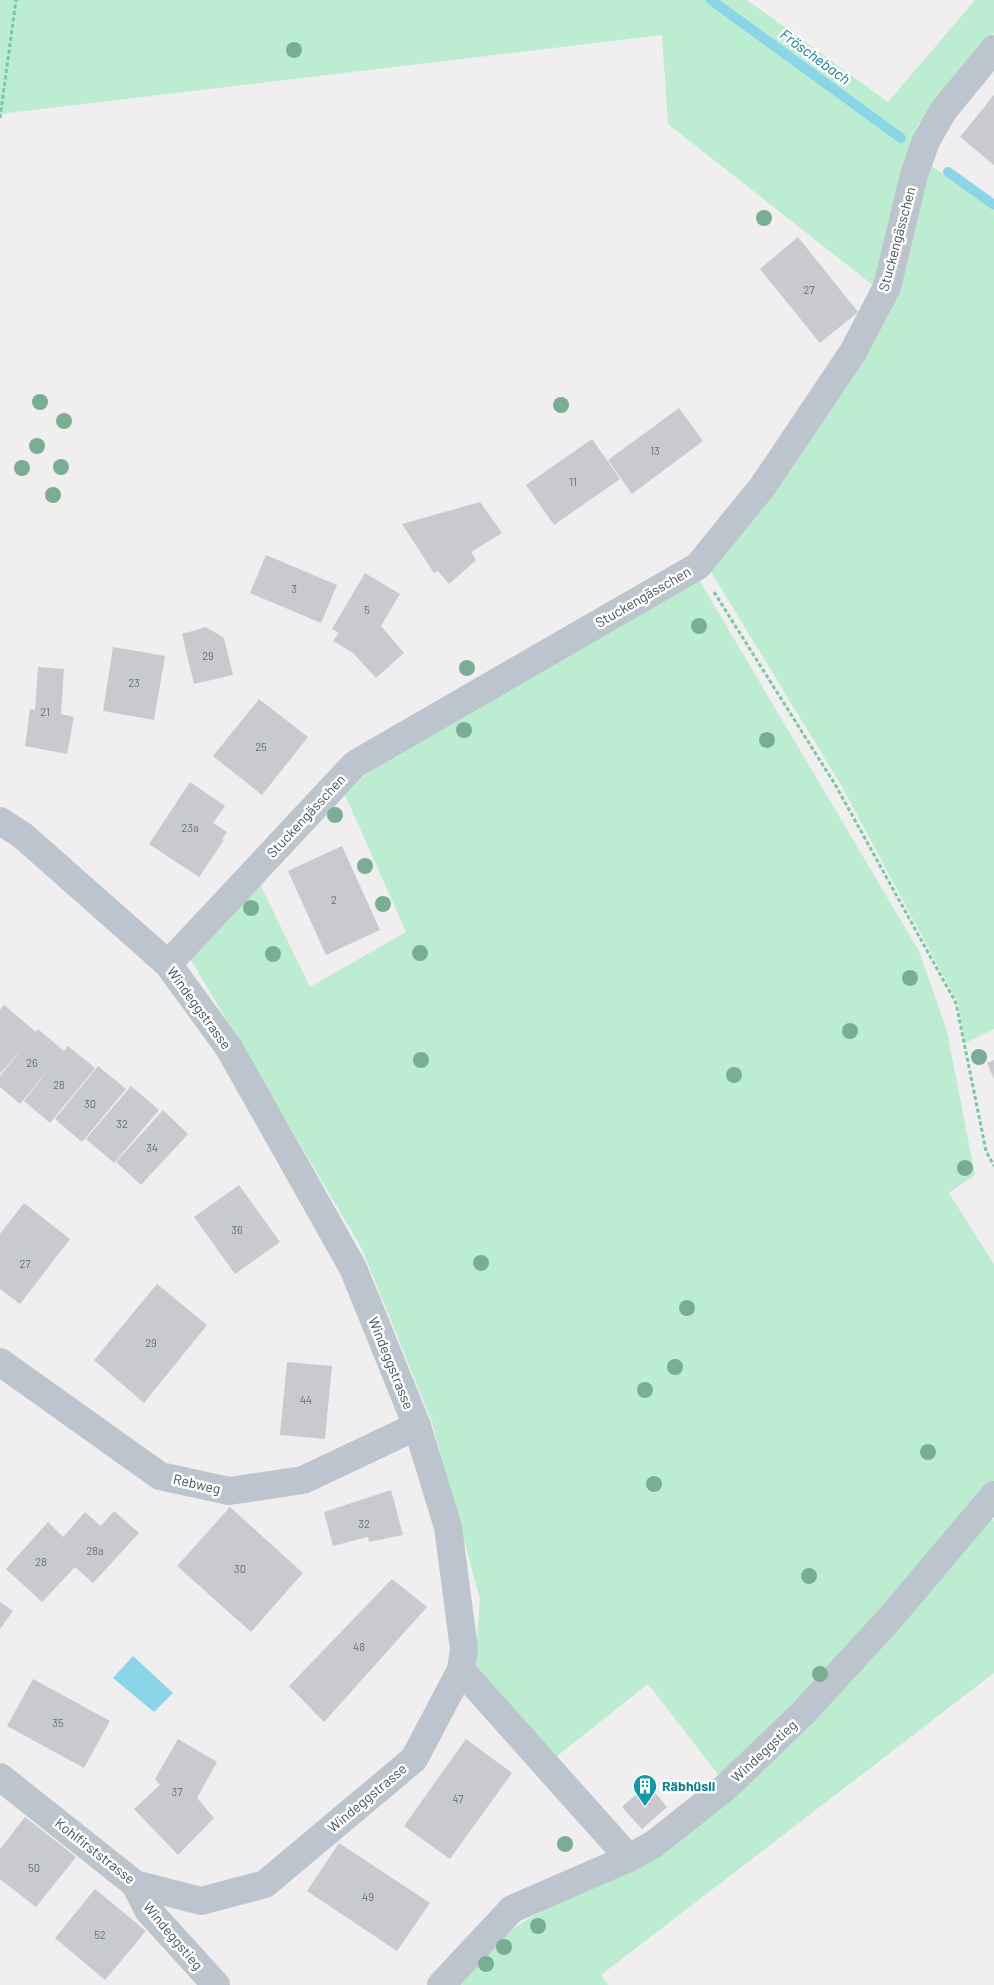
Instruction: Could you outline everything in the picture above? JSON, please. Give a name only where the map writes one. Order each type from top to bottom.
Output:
[{"type":"street","name":"Stuckengässchen","points":[[168,964],[354,764],[698,566],[764,486],[853,352],[887,287],[914,174],[926,140],[943,110],[994,49]]},
{"type":"street","name":"Windeggstrasse","points":[[0,821],[22,835],[168,964],[229,1048],[353,1268],[417,1426],[448,1528],[464,1649],[461,1670],[414,1759],[265,1884],[202,1901]]},
{"type":"street","name":"Rebweg","points":[[0,1362],[160,1476],[229,1491],[304,1480],[417,1426]]},
{"type":"street","name":"Windeggstieg","points":[[441,1985],[512,1909],[629,1858],[654,1844],[726,1787],[782,1735],[892,1616],[994,1495]]},
{"type":"street","points":[[461,1670],[629,1858]]},
{"type":"street","name":"Kohlfirststrasse","points":[[0,1777],[134,1884],[202,1901]]},
{"type":"street","name":"Windeggstieg","points":[[134,1884],[148,1910],[216,1985]]},
{"type":"path","points":[[0,118],[16,0]]},
{"type":"path","points":[[698,566],[836,786],[956,1003],[986,1151],[994,1166]]},
{"type":"green space","points":[[0,0],[747,0],[888,102],[975,0],[994,0],[994,33],[917,126],[874,286],[668,124],[662,35],[0,114]]},
{"type":"green space","points":[[929,164],[994,211],[994,1029],[965,1043],[958,1003],[841,785],[708,567],[853,371]]},
{"type":"green space","points":[[698,578],[919,951],[947,1031],[975,1175],[949,1193],[994,1264],[994,1485],[978,1507],[994,1521],[994,1673],[601,1975],[608,1985],[453,1985],[500,1937],[731,1791],[648,1684],[552,1760],[475,1668],[480,1599],[432,1422],[362,1249],[191,960],[259,882],[310,987],[406,932],[345,795],[369,771]]},
{"type":"water","points":[[133,1656],[173,1693],[154,1712],[113,1678]]},
{"type":"building","points":[[994,95],[994,165],[960,137]]},
{"type":"building","points":[[798,237],[858,312],[820,343],[760,269]]},
{"type":"building","points":[[679,408],[703,441],[632,494],[608,460]]},
{"type":"building","points":[[592,439],[620,479],[554,525],[526,485]]},
{"type":"building","points":[[480,502],[502,533],[471,552],[476,560],[449,584],[438,571],[434,573],[402,524]]},
{"type":"building","points":[[266,555],[337,585],[321,623],[250,593]]},
{"type":"building","points":[[365,573],[400,594],[381,626],[404,653],[376,678],[353,653],[333,641],[339,633],[332,629]]},
{"type":"building","points":[[206,627],[224,638],[233,675],[194,684],[182,634]]},
{"type":"building","points":[[113,647],[165,656],[154,720],[103,711]]},
{"type":"building","points":[[38,667],[64,669],[61,714],[74,717],[67,754],[25,746],[30,709],[35,710]]},
{"type":"building","points":[[259,699],[308,737],[262,795],[213,756]]},
{"type":"building","points":[[190,782],[225,806],[213,823],[227,832],[222,839],[224,840],[199,877],[149,844]]},
{"type":"building","points":[[342,846],[380,930],[326,955],[288,871]]},
{"type":"building","points":[[4,1005],[36,1032],[38,1029],[64,1051],[68,1046],[95,1068],[50,1123],[24,1101],[53,1064],[20,1104],[0,1087],[0,1076],[25,1045],[0,1074],[0,1010]]},
{"type":"building","points":[[994,1060],[994,1079],[987,1063]]},
{"type":"building","points":[[98,1066],[126,1089],[82,1142],[55,1119]]},
{"type":"building","points":[[131,1086],[159,1110],[114,1163],[86,1139]]},
{"type":"building","points":[[163,1110],[188,1134],[141,1185],[116,1162]]},
{"type":"building","points":[[239,1185],[280,1242],[235,1274],[194,1217]]},
{"type":"building","points":[[24,1203],[70,1239],[20,1304],[0,1289],[0,1234]]},
{"type":"building","points":[[157,1284],[207,1325],[144,1403],[94,1360]]},
{"type":"building","points":[[287,1362],[332,1366],[325,1439],[280,1435]]},
{"type":"building","points":[[391,1490],[403,1535],[369,1542],[368,1537],[333,1546],[324,1512]]},
{"type":"building","points":[[230,1507],[303,1573],[251,1632],[177,1566]]},
{"type":"building","points":[[114,1511],[139,1533],[93,1583],[75,1567],[42,1602],[6,1569],[48,1522],[63,1537],[85,1512],[101,1526]]},
{"type":"building","points":[[392,1579],[427,1607],[324,1722],[289,1686]]},
{"type":"building","points":[[0,1602],[13,1611],[0,1629]]},
{"type":"building","points":[[33,1679],[110,1721],[84,1768],[7,1726]]},
{"type":"building","points":[[178,1739],[217,1762],[197,1798],[214,1818],[178,1855],[134,1809],[160,1785],[155,1779]]},
{"type":"building","points":[[466,1739],[512,1773],[450,1859],[404,1826]]},
{"type":"building","name":"Räbhüsli","points":[[648,1784],[667,1807],[642,1829],[622,1807]]},
{"type":"building","points":[[25,1817],[76,1857],[36,1907],[0,1879],[0,1849]]},
{"type":"building","points":[[339,1843],[430,1903],[397,1951],[307,1891]]},
{"type":"building","points":[[95,1889],[146,1931],[105,1980],[55,1938]]},
{"type":"waterway","name":"Fröschebach","points":[[711,0],[901,138]]},
{"type":"waterway","name":"Fröschebach","points":[[948,172],[994,205]]},
{"type":"place","name":"Räbhüsli","points":[[645,1807]]}]
